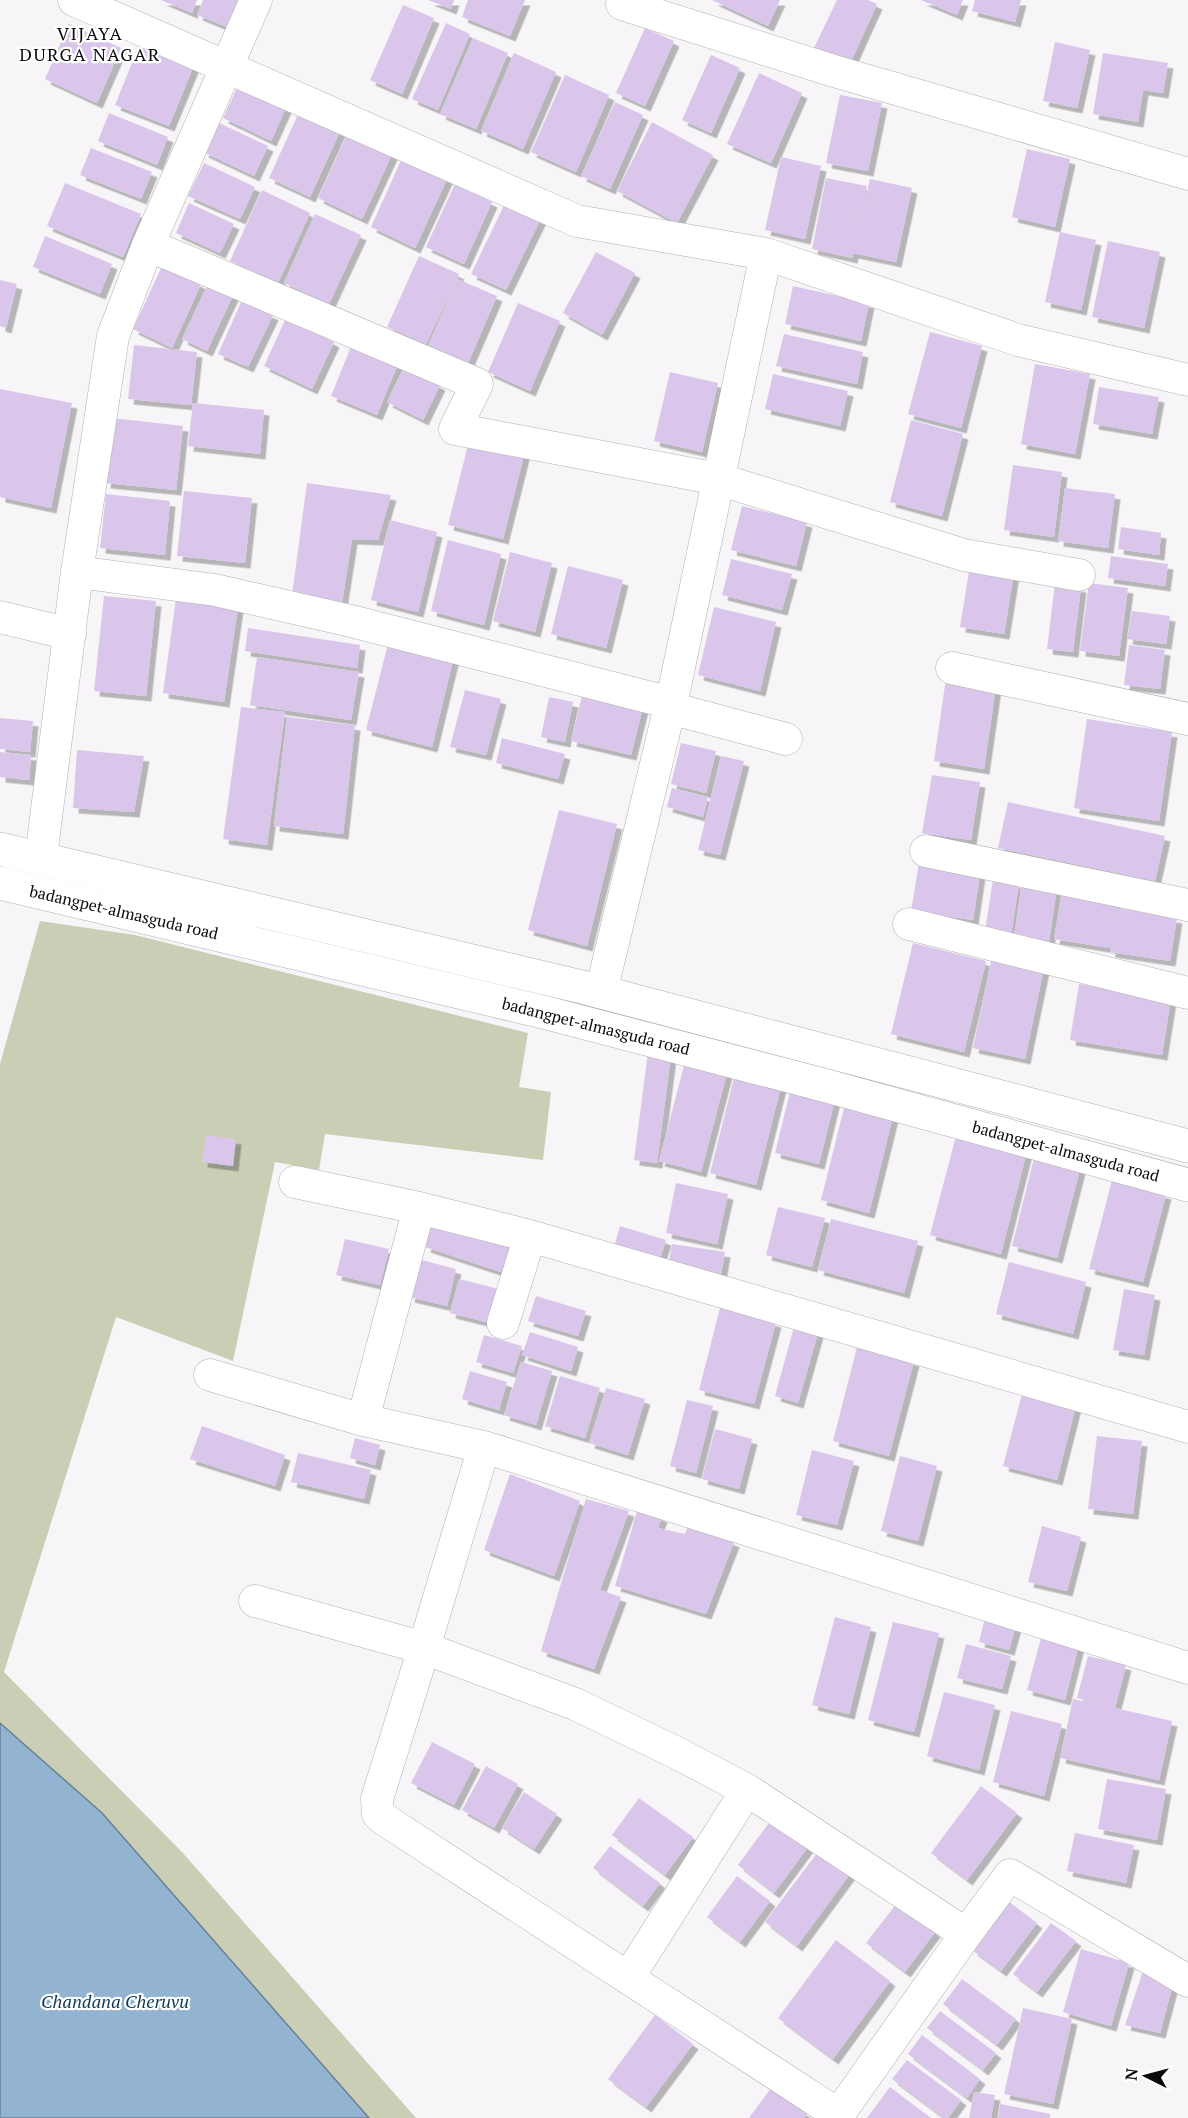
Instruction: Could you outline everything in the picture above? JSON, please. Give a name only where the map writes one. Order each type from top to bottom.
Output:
[{"type":"street","points":[[74,0],[577,221],[766,254],[1018,340],[1188,380]]},
{"type":"street","points":[[41,857],[77,572],[113,336],[148,245],[256,0]]},
{"type":"street","points":[[619,1],[834,70],[1188,174]]},
{"type":"street","points":[[148,245],[477,384],[455,429],[718,479],[964,555],[1079,575]]},
{"type":"street","points":[[601,992],[671,706],[766,254]]},
{"type":"street","points":[[77,572],[215,590],[351,621],[786,739]]},
{"type":"street","points":[[0,617],[70,634]]},
{"type":"street","points":[[952,668],[1188,719]]},
{"type":"street","name":"badangpet-almasguda road","points":[[0,849],[601,992],[1188,1146]]},
{"type":"street","points":[[926,851],[1188,905]]},
{"type":"street","name":"badangpet-almasguda road","points":[[0,883],[555,1015],[839,1089],[1188,1185]]},
{"type":"street","points":[[909,924],[1188,993]]},
{"type":"street","points":[[294,1182],[419,1208],[530,1236],[1188,1427]]},
{"type":"street","points":[[363,1419],[419,1208]]},
{"type":"street","points":[[503,1323],[530,1236]]},
{"type":"street","points":[[210,1375],[363,1419],[484,1447],[1188,1668]]},
{"type":"street","points":[[484,1447],[377,1799],[378,1814],[385,1820],[838,2116],[1010,1875],[1188,1981]]},
{"type":"street","points":[[255,1601],[424,1648],[575,1704],[677,1752],[747,1790],[966,1934]]},
{"type":"street","points":[[628,1978],[747,1790]]},
{"type":"green space","points":[[40,921],[135,935],[528,1033],[519,1087],[551,1092],[543,1160],[325,1134],[319,1170],[275,1162],[233,1361],[116,1317],[4,1672],[182,1852],[416,2118],[0,2118],[0,1064]]},
{"type":"water","name":"Chandana Cheruvu","points":[[0,1723],[102,1813],[369,2118],[0,2118]]},
{"type":"building","points":[[161,0],[197,0],[192,13]]},
{"type":"building","points":[[203,0],[243,0],[232,29],[197,15]]},
{"type":"building","points":[[428,0],[454,0],[451,9]]},
{"type":"building","points":[[468,0],[525,0],[510,36],[462,17]]},
{"type":"building","points":[[712,0],[780,0],[768,26]]},
{"type":"building","points":[[837,0],[868,0],[877,4],[848,68],[812,52]]},
{"type":"building","points":[[921,0],[963,0],[957,15]]},
{"type":"building","points":[[975,0],[1021,0],[1015,22],[972,11]]},
{"type":"building","points":[[403,5],[434,18],[402,94],[370,80]]},
{"type":"building","points":[[446,23],[470,34],[438,110],[412,99]]},
{"type":"building","points":[[69,24],[121,48],[97,103],[45,79]]},
{"type":"building","points":[[645,28],[674,41],[645,106],[616,93]]},
{"type":"building","points":[[473,38],[508,53],[476,129],[440,114]]},
{"type":"building","points":[[1055,42],[1090,50],[1077,108],[1043,101]]},
{"type":"building","points":[[140,43],[194,65],[169,126],[115,105]]},
{"type":"building","points":[[514,53],[556,72],[523,149],[481,131]]},
{"type":"building","points":[[1103,53],[1168,63],[1163,93],[1143,90],[1138,122],[1093,114]]},
{"type":"building","points":[[711,55],[740,68],[711,133],[682,120]]},
{"type":"building","points":[[759,73],[802,93],[771,163],[727,144]]},
{"type":"building","points":[[565,75],[609,95],[576,172],[531,152]]},
{"type":"building","points":[[241,79],[289,101],[271,141],[223,118]]},
{"type":"building","points":[[840,95],[882,103],[868,171],[826,163]]},
{"type":"building","points":[[615,102],[643,115],[610,189],[581,176]]},
{"type":"building","points":[[301,108],[342,127],[310,197],[269,178]]},
{"type":"building","points":[[109,113],[168,137],[157,165],[98,141]]},
{"type":"building","points":[[217,122],[268,146],[254,176],[203,152]]},
{"type":"building","points":[[652,122],[713,155],[677,223],[617,191]]},
{"type":"building","points":[[350,128],[395,148],[362,219],[318,198]]},
{"type":"building","points":[[91,148],[152,172],[141,199],[80,175]]},
{"type":"building","points":[[1027,149],[1070,159],[1055,227],[1012,217]]},
{"type":"building","points":[[403,156],[448,177],[415,248],[371,227]]},
{"type":"building","points":[[781,157],[821,166],[805,239],[765,230]]},
{"type":"building","points":[[204,163],[255,187],[240,219],[188,196]]},
{"type":"building","points":[[826,178],[867,186],[856,243],[870,179],[912,188],[896,262],[853,253],[852,258],[812,249]]},
{"type":"building","points":[[65,183],[141,214],[123,257],[47,226]]},
{"type":"building","points":[[455,184],[492,202],[464,264],[426,247]]},
{"type":"building","points":[[262,190],[310,213],[278,283],[230,261]]},
{"type":"building","points":[[508,197],[543,214],[506,290],[471,274]]},
{"type":"building","points":[[189,203],[234,224],[220,253],[176,233]]},
{"type":"building","points":[[315,214],[361,235],[329,304],[284,283]]},
{"type":"building","points":[[1060,232],[1096,240],[1081,310],[1045,302]]},
{"type":"building","points":[[45,236],[112,264],[100,294],[33,267]]},
{"type":"building","points":[[1108,241],[1160,252],[1144,328],[1092,317]]},
{"type":"building","points":[[596,252],[635,273],[602,335],[563,313]]},
{"type":"building","points":[[419,256],[459,274],[426,344],[387,327]]},
{"type":"building","points":[[162,266],[201,284],[172,348],[133,329]]},
{"type":"building","points":[[457,279],[497,296],[468,363],[428,346]]},
{"type":"building","points":[[0,280],[17,284],[6,328],[0,326]]},
{"type":"building","points":[[209,282],[234,293],[207,351],[182,339]]},
{"type":"building","points":[[793,286],[869,303],[861,341],[785,324]]},
{"type":"building","points":[[242,300],[273,315],[248,367],[218,354]]},
{"type":"building","points":[[518,303],[560,321],[530,391],[488,372]]},
{"type":"building","points":[[286,318],[334,342],[312,389],[264,366]]},
{"type":"building","points":[[930,332],[982,346],[961,428],[908,414]]},
{"type":"building","points":[[784,334],[863,352],[857,384],[776,366]]},
{"type":"building","points":[[354,339],[400,359],[377,415],[331,396]]},
{"type":"building","points":[[134,345],[197,352],[191,405],[128,399]]},
{"type":"building","points":[[1035,364],[1090,374],[1075,454],[1021,444]]},
{"type":"building","points":[[404,367],[440,385],[423,420],[387,402]]},
{"type":"building","points":[[670,372],[718,383],[702,452],[654,441]]},
{"type":"building","points":[[773,374],[848,391],[840,426],[765,409]]},
{"type":"building","points":[[1099,387],[1159,397],[1152,434],[1093,424]]},
{"type":"building","points":[[0,389],[72,403],[51,508],[0,497]]},
{"type":"building","points":[[193,403],[264,410],[260,454],[188,446]]},
{"type":"building","points":[[112,418],[183,426],[176,490],[105,483]]},
{"type":"building","points":[[911,420],[963,434],[942,516],[890,502]]},
{"type":"building","points":[[470,437],[525,451],[503,539],[448,525]]},
{"type":"building","points":[[1013,465],[1062,472],[1054,537],[1004,530]]},
{"type":"building","points":[[307,483],[391,495],[378,540],[352,539],[342,603],[292,595]]},
{"type":"building","points":[[1065,488],[1115,494],[1108,548],[1058,541]]},
{"type":"building","points":[[184,491],[252,498],[245,563],[177,556]]},
{"type":"building","points":[[106,494],[170,501],[165,555],[100,548]]},
{"type":"building","points":[[742,506],[807,522],[796,566],[731,550]]},
{"type":"building","points":[[390,520],[437,532],[418,612],[371,600]]},
{"type":"building","points":[[1121,527],[1161,533],[1159,555],[1118,549]]},
{"type":"building","points":[[448,540],[501,554],[484,625],[431,611]]},
{"type":"building","points":[[510,552],[552,563],[535,632],[493,621]]},
{"type":"building","points":[[1111,556],[1168,564],[1165,586],[1108,578]]},
{"type":"building","points":[[731,559],[792,574],[782,610],[722,595]]},
{"type":"building","points":[[970,565],[1014,572],[1004,634],[960,627]]},
{"type":"building","points":[[568,566],[623,580],[606,648],[551,634]]},
{"type":"building","points":[[1055,583],[1081,587],[1073,652],[1047,649]]},
{"type":"building","points":[[1089,583],[1128,588],[1119,656],[1080,651]]},
{"type":"building","points":[[177,591],[239,600],[224,702],[163,693]]},
{"type":"building","points":[[104,596],[156,601],[146,696],[94,691]]},
{"type":"building","points":[[714,607],[776,622],[760,691],[698,675]]},
{"type":"building","points":[[1132,611],[1170,616],[1166,644],[1127,639]]},
{"type":"building","points":[[248,628],[360,645],[357,668],[245,651]]},
{"type":"building","points":[[389,640],[454,656],[432,747],[366,730]]},
{"type":"building","points":[[1129,645],[1165,650],[1160,689],[1124,685]]},
{"type":"building","points":[[257,657],[359,672],[351,720],[250,705]]},
{"type":"building","points":[[946,678],[996,686],[984,769],[934,761]]},
{"type":"building","points":[[584,687],[644,703],[631,755],[571,741]]},
{"type":"building","points":[[465,690],[501,699],[486,755],[450,747]]},
{"type":"building","points":[[549,697],[573,702],[565,742],[541,737]]},
{"type":"building","points":[[241,707],[285,712],[267,845],[223,839]]},
{"type":"building","points":[[287,717],[355,725],[343,834],[274,826]]},
{"type":"building","points":[[0,718],[33,721],[30,752],[0,749]]},
{"type":"building","points":[[1087,719],[1172,732],[1159,821],[1074,808]]},
{"type":"building","points":[[502,738],[565,754],[558,779],[496,763]]},
{"type":"building","points":[[681,743],[716,751],[706,793],[671,784]]},
{"type":"building","points":[[77,750],[144,756],[134,812],[73,808]]},
{"type":"building","points":[[0,752],[31,755],[29,780],[0,777]]},
{"type":"building","points":[[721,756],[744,761],[720,855],[698,850]]},
{"type":"building","points":[[932,775],[980,782],[971,840],[922,833]]},
{"type":"building","points":[[672,788],[708,797],[703,817],[667,807]]},
{"type":"building","points":[[1008,802],[1165,836],[1155,881],[998,848]]},
{"type":"building","points":[[559,810],[617,824],[587,946],[528,930]]},
{"type":"building","points":[[919,863],[980,873],[973,920],[911,911]]},
{"type":"building","points":[[993,880],[1019,883],[1011,935],[985,931]]},
{"type":"building","points":[[1022,882],[1057,887],[1049,942],[1014,937]]},
{"type":"building","points":[[1062,891],[1117,899],[1112,934],[1117,908],[1177,918],[1170,961],[1110,952],[1110,948],[1054,939]]},
{"type":"building","points":[[913,943],[986,961],[964,1052],[891,1034]]},
{"type":"building","points":[[992,957],[1044,968],[1025,1059],[973,1048]]},
{"type":"building","points":[[1079,984],[1171,998],[1162,1055],[1070,1040]]},
{"type":"building","points":[[648,1052],[671,1055],[657,1163],[634,1160]]},
{"type":"building","points":[[687,1054],[729,1065],[701,1172],[659,1161]]},
{"type":"building","points":[[736,1070],[782,1082],[756,1185],[710,1173]]},
{"type":"building","points":[[791,1088],[835,1099],[819,1164],[775,1153]]},
{"type":"building","points":[[845,1104],[893,1116],[869,1213],[821,1200]]},
{"type":"building","points":[[957,1132],[1027,1151],[1001,1254],[930,1235]]},
{"type":"building","points":[[206,1135],[236,1139],[233,1166],[202,1162]]},
{"type":"building","points":[[1035,1154],[1081,1165],[1057,1258],[1012,1246]]},
{"type":"building","points":[[1112,1180],[1166,1194],[1143,1282],[1089,1269]]},
{"type":"building","points":[[676,1183],[728,1194],[717,1244],[666,1233]]},
{"type":"building","points":[[778,1207],[825,1218],[812,1267],[766,1255]]},
{"type":"building","points":[[435,1214],[521,1242],[510,1275],[425,1247]]},
{"type":"building","points":[[831,1219],[918,1241],[904,1293],[818,1270]]},
{"type":"building","points":[[620,1226],[666,1240],[658,1265],[613,1251]]},
{"type":"building","points":[[345,1239],[389,1249],[380,1285],[336,1275]]},
{"type":"building","points":[[672,1244],[725,1252],[721,1275],[668,1267]]},
{"type":"building","points":[[418,1259],[456,1269],[447,1306],[409,1297]]},
{"type":"building","points":[[1009,1262],[1086,1282],[1073,1334],[996,1314]]},
{"type":"building","points":[[459,1279],[503,1290],[494,1324],[450,1313]]},
{"type":"building","points":[[1124,1289],[1155,1295],[1144,1355],[1113,1350]]},
{"type":"building","points":[[536,1296],[586,1311],[578,1336],[528,1321]]},
{"type":"building","points":[[720,1308],[776,1322],[754,1404],[699,1390]]},
{"type":"building","points":[[797,1316],[821,1322],[798,1403],[775,1396]]},
{"type":"building","points":[[530,1332],[578,1347],[571,1371],[522,1355]]},
{"type":"building","points":[[484,1335],[522,1346],[513,1373],[476,1362]]},
{"type":"building","points":[[857,1347],[914,1361],[889,1456],[833,1441]]},
{"type":"building","points":[[521,1362],[552,1371],[536,1425],[504,1415]]},
{"type":"building","points":[[470,1371],[507,1382],[499,1410],[462,1399]]},
{"type":"building","points":[[560,1376],[600,1388],[585,1438],[545,1426]]},
{"type":"building","points":[[1025,1383],[1078,1397],[1057,1480],[1003,1466]]},
{"type":"building","points":[[606,1388],[645,1399],[628,1455],[589,1443]]},
{"type":"building","points":[[687,1400],[713,1406],[696,1473],[670,1466]]},
{"type":"building","points":[[202,1426],[285,1455],[275,1486],[190,1459]]},
{"type":"building","points":[[715,1429],[752,1439],[739,1489],[702,1479]]},
{"type":"building","points":[[1097,1436],[1142,1441],[1133,1514],[1088,1509]]},
{"type":"building","points":[[355,1438],[380,1445],[375,1465],[350,1458]]},
{"type":"building","points":[[812,1450],[854,1461],[837,1525],[796,1515]]},
{"type":"building","points":[[298,1453],[371,1470],[364,1499],[291,1482]]},
{"type":"building","points":[[900,1456],[937,1466],[918,1541],[881,1531]]},
{"type":"building","points":[[510,1474],[580,1501],[554,1576],[484,1550]]},
{"type":"building","points":[[586,1499],[629,1511],[600,1590],[621,1597],[594,1669],[541,1651]]},
{"type":"building","points":[[638,1508],[662,1517],[658,1528],[685,1534],[689,1523],[734,1542],[706,1614],[615,1586]]},
{"type":"building","points":[[1042,1526],[1081,1537],[1067,1591],[1028,1582]]},
{"type":"building","points":[[987,1610],[1018,1618],[1009,1650],[979,1642]]},
{"type":"building","points":[[835,1617],[871,1627],[849,1714],[812,1705]]},
{"type":"building","points":[[893,1622],[939,1633],[914,1732],[868,1720]]},
{"type":"building","points":[[1044,1627],[1081,1636],[1065,1700],[1027,1690]]},
{"type":"building","points":[[966,1644],[1011,1656],[1002,1689],[957,1678]]},
{"type":"building","points":[[1088,1656],[1126,1665],[1115,1708],[1172,1721],[1159,1780],[1060,1758],[1073,1699],[1106,1706],[1077,1698]]},
{"type":"building","points":[[944,1692],[995,1705],[979,1770],[927,1756]]},
{"type":"building","points":[[1011,1711],[1062,1724],[1044,1796],[993,1782]]},
{"type":"building","points":[[432,1742],[475,1764],[454,1805],[411,1783]]},
{"type":"building","points":[[486,1766],[518,1784],[494,1828],[462,1810]]},
{"type":"building","points":[[1107,1779],[1166,1789],[1157,1840],[1098,1829]]},
{"type":"building","points":[[981,1786],[1017,1813],[967,1880],[931,1853]]},
{"type":"building","points":[[524,1792],[557,1814],[534,1849],[502,1828]]},
{"type":"building","points":[[639,1798],[693,1837],[665,1875],[612,1835]]},
{"type":"building","points":[[771,1820],[808,1847],[774,1893],[738,1865]]},
{"type":"building","points":[[1075,1833],[1134,1845],[1126,1883],[1067,1871]]},
{"type":"building","points":[[610,1846],[660,1883],[643,1906],[593,1868]]},
{"type":"building","points":[[821,1848],[852,1871],[797,1946],[765,1922]]},
{"type":"building","points":[[737,1876],[770,1901],[740,1942],[707,1917]]},
{"type":"building","points":[[1008,1901],[1037,1923],[1001,1971],[972,1950]]},
{"type":"building","points":[[897,1903],[935,1932],[905,1972],[866,1943]]},
{"type":"building","points":[[1051,1923],[1076,1941],[1037,1992],[1013,1974]]},
{"type":"building","points":[[836,1940],[890,1981],[833,2059],[778,2018]]},
{"type":"building","points":[[1081,1949],[1129,1963],[1111,2026],[1063,2012]]},
{"type":"building","points":[[1143,1971],[1173,1984],[1160,2033],[1125,2025]]},
{"type":"building","points":[[962,1979],[1016,2019],[997,2045],[943,2004]]},
{"type":"building","points":[[1023,2008],[1072,2019],[1053,2104],[1004,2094]]},
{"type":"building","points":[[940,2011],[996,2053],[983,2070],[927,2028]]},
{"type":"building","points":[[655,2015],[693,2044],[646,2107],[608,2079]]},
{"type":"building","points":[[922,2035],[980,2079],[967,2098],[908,2054]]},
{"type":"building","points":[[907,2060],[961,2100],[948,2118],[944,2118],[892,2079]]},
{"type":"building","points":[[890,2087],[931,2118],[867,2118]]},
{"type":"building","points":[[771,2088],[807,2114],[804,2118],[749,2118]]},
{"type":"building","points":[[974,2092],[995,2095],[991,2118],[969,2118]]},
{"type":"building","points":[[1000,2104],[1050,2114],[1050,2118],[998,2118]]},
{"type":"district","name":"VIJAYA DURGA NAGAR","points":[[90,44]]}]
